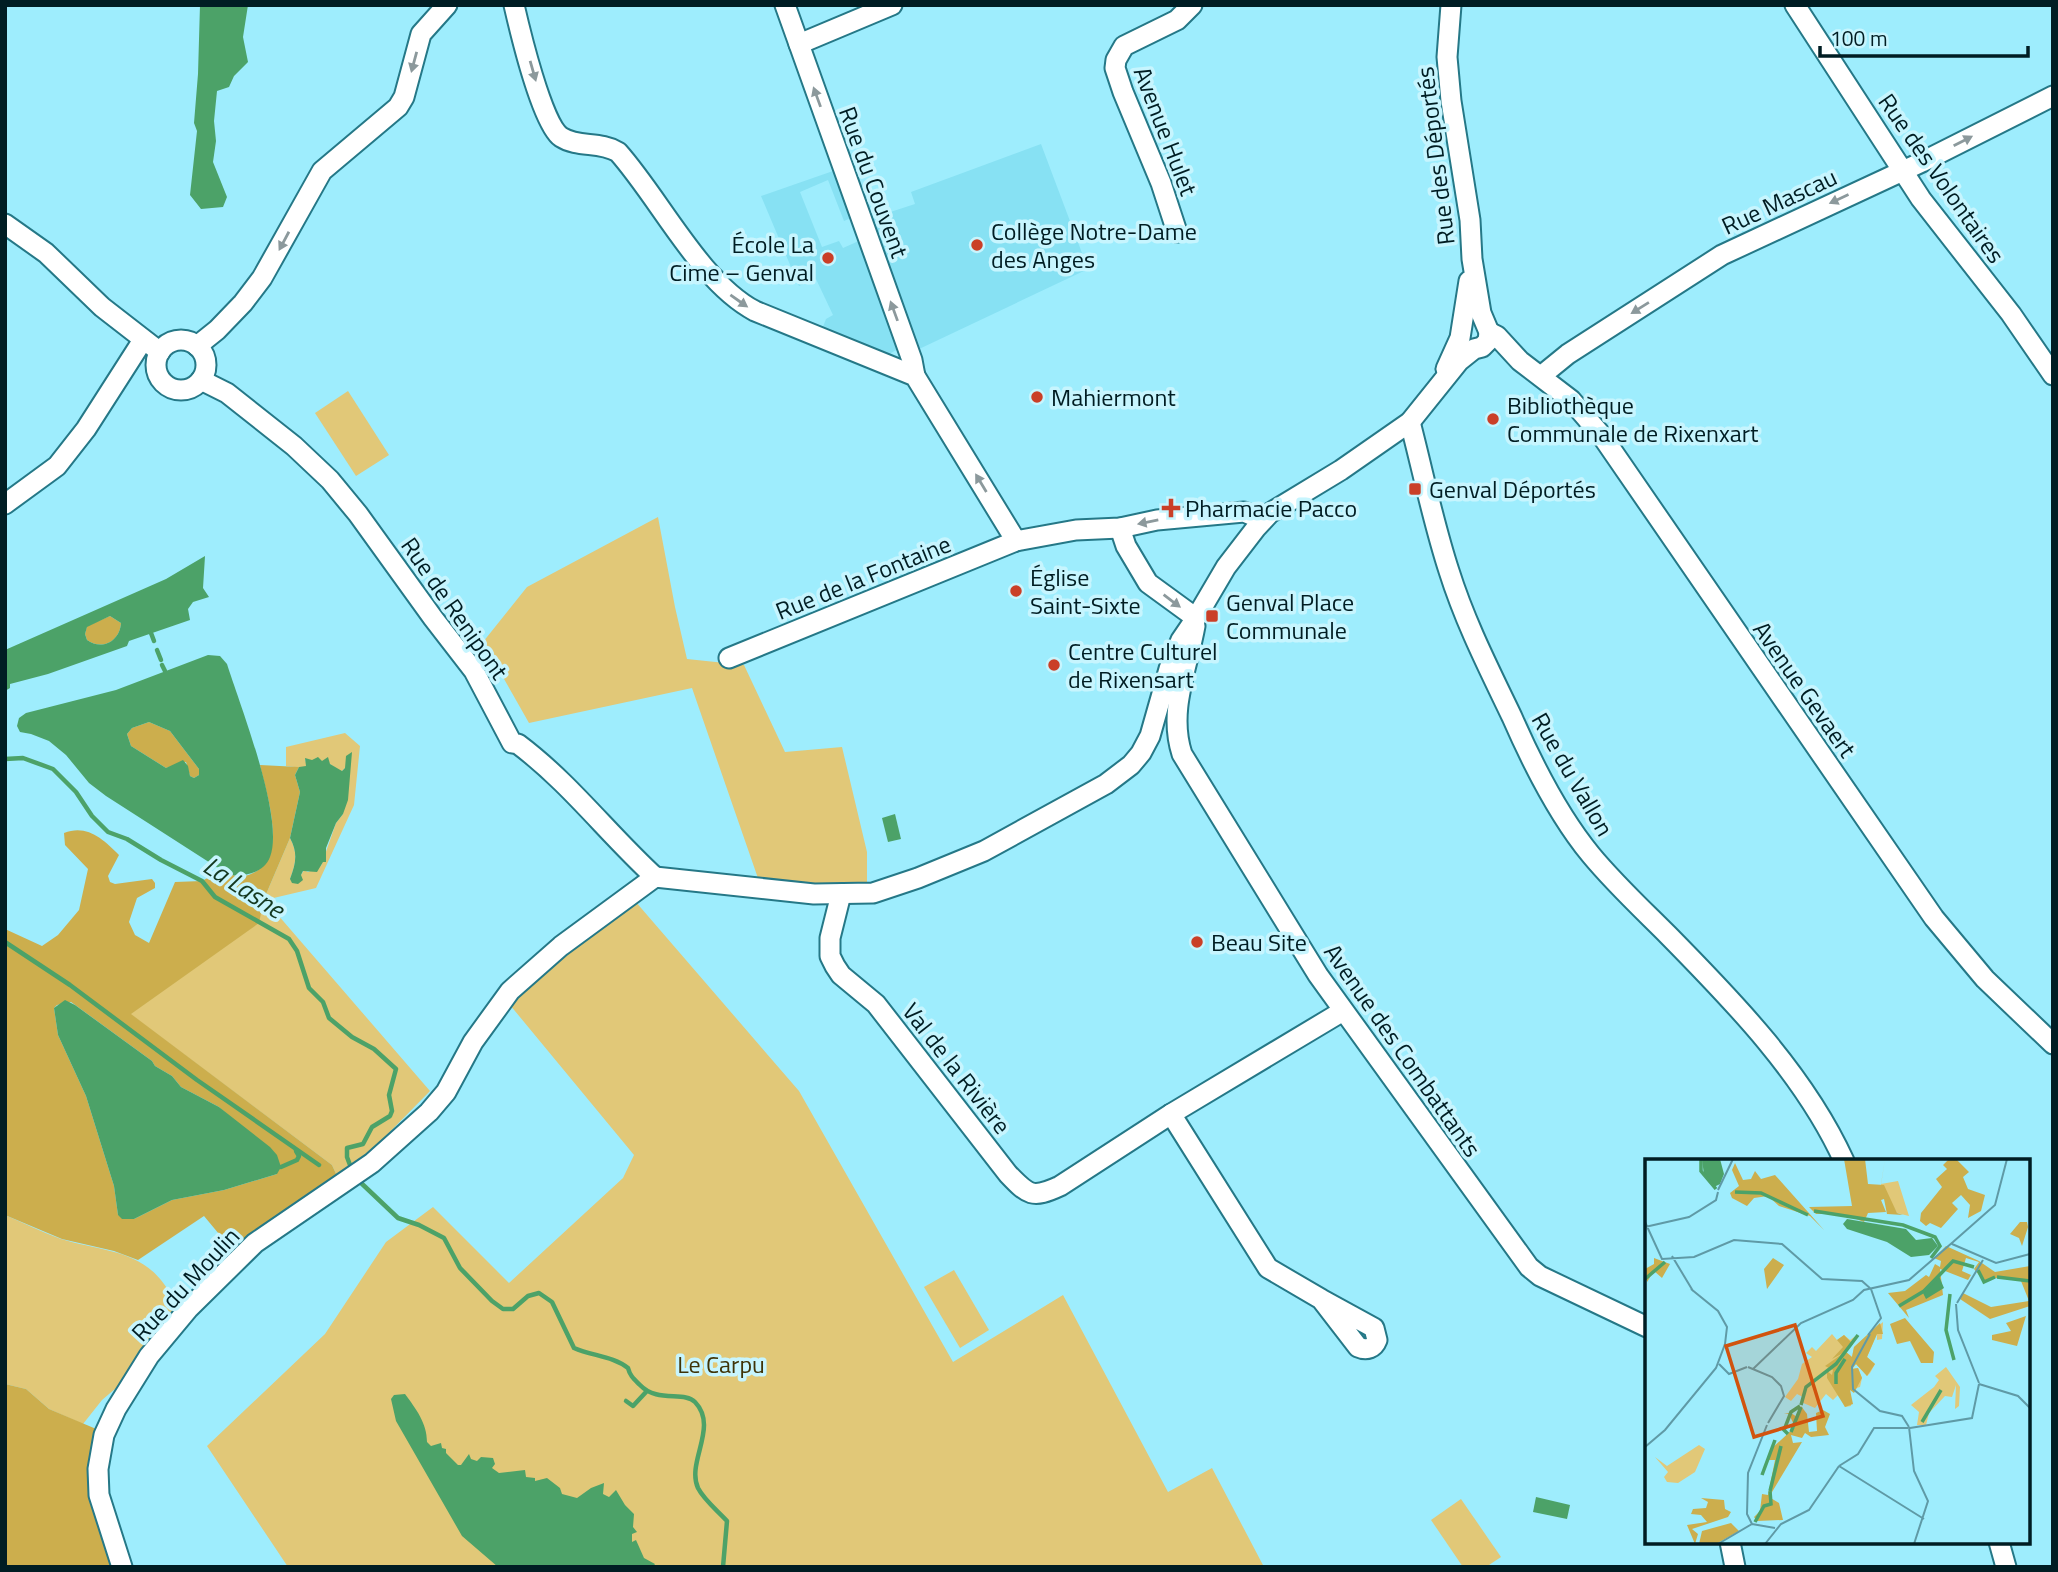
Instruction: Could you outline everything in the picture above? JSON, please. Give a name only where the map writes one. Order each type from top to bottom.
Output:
[{"type":"street","points":[[197,346],[243,303],[262,278],[322,171],[398,107],[404,97],[421,34],[447,5]]},
{"type":"street","points":[[514,5],[552,128],[573,143],[604,146],[618,152],[685,242],[731,297],[754,312],[915,376]]},
{"type":"street","name":"Rue du Couvent","points":[[785,5],[912,360],[915,376],[1016,541]]},
{"type":"street","points":[[799,44],[892,5]]},
{"type":"street","name":"Avenue Hulet","points":[[1177,232],[1161,183],[1123,92],[1115,60],[1124,46],[1177,20],[1192,5]]},
{"type":"street","name":"Rue des Déportés","points":[[1451,5],[1447,57],[1470,220],[1475,336]]},
{"type":"street","name":"Rue des Volontaires","points":[[1795,5],[1902,171],[2011,314],[2053,375]]},
{"type":"street","name":"Rue Mascau","points":[[1541,376],[1568,354],[1722,255],[1902,171],[2053,96]]},
{"type":"street","points":[[5,225],[46,253],[102,307],[160,352]]},
{"type":"street","points":[[656,877],[759,889],[841,894],[873,893],[984,851],[1106,784],[1131,765],[1141,753],[1150,736],[1169,669],[1181,640],[1226,567],[1263,520],[1410,422],[1475,336]]},
{"type":"street","name":"Avenue Gevaert","points":[[1475,336],[1520,361],[1571,400],[1612,449],[1790,712],[1949,938],[1985,979],[2053,1044]]},
{"type":"street","points":[[5,504],[57,466],[86,429],[143,340]]},
{"type":"street","points":[[184,340],[197,346],[206,362],[201,380],[187,389],[179,390],[164,383],[156,368],[164,346],[184,340]]},
{"type":"street","name":"Rue de Renipont","points":[[201,380],[227,393],[294,446],[330,480],[474,671],[512,743],[518,744],[560,779],[636,861],[656,877]]},
{"type":"street","name":"Rue du Vallon","points":[[1410,422],[1449,573],[1471,630],[1525,746],[1572,830],[1617,884],[1744,1017],[1784,1065],[1815,1107],[1843,1159]]},
{"type":"street","name":"Rue de la Fontaine","points":[[729,658],[1016,541],[1076,530],[1120,528],[1157,520],[1244,512],[1263,520]]},
{"type":"street","points":[[1120,528],[1126,546],[1148,583],[1196,618]]},
{"type":"street","name":"Avenue des Combattants","points":[[1196,618],[1175,718],[1177,737],[1182,754],[1248,864],[1343,1011],[1529,1267],[1540,1276],[1645,1326]]},
{"type":"street","name":"Rue du Moulin","points":[[122,1567],[99,1494],[98,1469],[104,1435],[140,1370],[188,1308],[255,1243],[372,1163],[429,1112],[446,1092],[473,1042],[510,991],[561,946],[656,877]]},
{"type":"street","name":"Val de la Rivière","points":[[841,894],[830,938],[830,956],[835,966],[841,975],[876,1004],[1027,1193],[1042,1194],[1060,1186],[1171,1114],[1343,1011]]},
{"type":"street","points":[[1171,1114],[1268,1268],[1321,1299]]},
{"type":"street","points":[[1730,1544],[1735,1567]]},
{"type":"street","points":[[2000,1544],[2006,1567]]},
{"type":"shaded area","points":[[200,5],[248,5],[243,37],[248,62],[234,76],[229,87],[217,91],[213,162],[227,197],[223,207],[201,209],[190,195],[197,131],[194,123]]},
{"type":"shaded area","name":"Collège Notre-Dame des Anges","points":[[1041,144],[1088,269],[917,350],[866,220],[915,204],[911,192]]},
{"type":"shaded area","name":"École La Cime – Genval","points":[[833,171],[851,218],[844,221],[828,180],[800,192],[822,247],[839,241],[843,248],[861,240],[903,346],[886,356],[821,332],[826,319],[833,315],[816,279],[799,286],[761,196]]},
{"type":"shaded area","points":[[205,556],[203,588],[209,597],[193,602],[188,609],[190,620],[129,641],[127,646],[48,674],[10,684],[10,688],[5,691],[5,650],[166,579]],"holes":[[[110,616],[121,623],[117,635],[109,642],[98,645],[87,640],[87,627]]]},
{"type":"shaded area","points":[[110,616],[121,623],[114,639],[98,645],[87,640],[87,626]]},
{"type":"shaded area","points":[[208,655],[220,656],[227,664],[259,762],[271,817],[273,839],[270,857],[263,867],[247,874],[229,875],[106,796],[89,783],[66,755],[49,741],[20,732],[17,726],[19,718],[26,713],[116,690]],"holes":[[[149,722],[170,731],[199,769],[199,775],[194,778],[190,776],[188,766],[183,760],[166,768],[131,746],[127,734],[132,728]]]},
{"type":"shaded area","points":[[149,722],[170,731],[199,769],[199,775],[194,778],[190,776],[186,762],[166,768],[131,746],[127,734],[132,728]]},
{"type":"shaded area","points":[[352,752],[348,800],[326,848],[326,862],[323,862],[317,872],[303,871],[303,880],[298,884],[292,883],[290,879],[295,853],[290,838],[300,792],[295,775],[299,767],[306,766],[305,758],[312,760],[318,757],[322,761],[328,757],[330,764],[342,771],[345,768],[346,756]]},
{"type":"shaded area","points":[[260,765],[299,767],[295,775],[300,792],[290,838],[264,899],[259,923],[131,1014],[332,1165],[337,1176],[234,1252],[204,1216],[138,1260],[114,1251],[62,1239],[5,1215],[5,929],[42,946],[58,935],[79,910],[88,869],[65,845],[64,833],[80,830],[101,839],[119,855],[108,876],[110,882],[115,884],[152,879],[155,883],[155,888],[137,898],[129,922],[135,935],[149,943],[175,882],[202,881],[222,870],[245,876],[264,865],[273,839],[270,807]],"holes":[[[71,1002],[152,1061],[155,1066],[172,1076],[181,1087],[219,1107],[236,1122],[277,1174],[224,1190],[172,1200],[134,1219],[118,1215],[114,1186],[86,1096],[58,1035],[54,1008]]]},
{"type":"shaded area","points":[[895,814],[901,839],[888,842],[882,818]]},
{"type":"shaded area","points":[[65,1000],[172,1076],[181,1087],[219,1107],[270,1147],[277,1155],[281,1167],[277,1174],[224,1190],[172,1200],[134,1219],[122,1219],[118,1215],[114,1186],[86,1096],[58,1035],[54,1008]]},
{"type":"shaded area","points":[[5,1384],[26,1389],[49,1409],[108,1434],[102,1512],[113,1567],[5,1567]]},
{"type":"shaded area","points":[[405,1394],[423,1422],[427,1442],[431,1446],[441,1443],[442,1448],[446,1449],[446,1453],[458,1465],[461,1465],[469,1454],[471,1459],[477,1461],[481,1457],[493,1458],[495,1464],[492,1468],[499,1473],[525,1470],[526,1477],[535,1478],[535,1481],[547,1478],[560,1488],[562,1494],[577,1498],[604,1483],[603,1494],[609,1497],[616,1490],[634,1514],[633,1527],[637,1532],[632,1534],[632,1542],[636,1540],[644,1558],[655,1564],[653,1567],[498,1567],[462,1536],[396,1421],[391,1399],[394,1395]]},
{"type":"shaded area","points":[[1536,1497],[1570,1505],[1567,1519],[1533,1512]]},
{"type":"green space","points":[[348,391],[389,455],[356,476],[315,413]]},
{"type":"green space","points":[[658,517],[687,659],[744,665],[785,752],[842,747],[867,852],[867,883],[820,887],[760,884],[692,688],[529,723],[483,642],[527,587]]},
{"type":"green space","points":[[345,733],[360,746],[354,805],[316,888],[265,900],[430,1091],[374,1148],[337,1176],[332,1165],[130,1014],[258,923],[264,899],[290,838],[295,858],[290,879],[301,875],[304,870],[308,872],[321,866],[336,823],[343,814],[345,768],[341,772],[330,764],[305,759],[307,766],[303,768],[286,766],[286,747]]},
{"type":"green space","name":"Le Carpu","points":[[635,901],[799,1091],[953,1362],[1063,1295],[1168,1492],[1212,1468],[1264,1567],[288,1567],[207,1446],[325,1334],[386,1242],[433,1207],[509,1283],[623,1178],[634,1155],[510,1005],[547,967]]},
{"type":"green space","points":[[5,1215],[61,1239],[117,1253],[143,1264],[154,1273],[175,1301],[176,1308],[122,1383],[102,1400],[83,1424],[49,1409],[26,1389],[5,1384]]},
{"type":"green space","points":[[954,1270],[989,1330],[960,1348],[924,1287]]},
{"type":"green space","points":[[1461,1499],[1501,1557],[1486,1567],[1463,1567],[1431,1520]]},
{"type":"waterway","points":[[151,633],[154,641]]},
{"type":"waterway","points":[[157,650],[161,660]]},
{"type":"waterway","points":[[162,665],[165,671]]},
{"type":"waterway","name":"La Lasne","points":[[5,759],[23,758],[53,769],[76,792],[92,816],[108,832],[127,839],[202,881],[215,897],[289,939],[297,951],[309,988],[323,1002],[329,1018],[352,1037],[374,1049],[396,1069],[389,1095],[392,1111],[390,1116],[372,1127],[363,1144],[347,1148],[350,1165]]},
{"type":"waterway","points":[[5,942],[70,985],[197,1080],[319,1165]]},
{"type":"waterway","points":[[281,1167],[297,1160],[299,1156],[296,1151]]},
{"type":"waterway","name":"La Lasne","points":[[359,1181],[398,1218],[444,1238],[460,1268],[503,1309],[513,1309],[528,1296],[539,1293],[552,1302],[574,1348],[622,1364],[640,1385],[654,1394],[684,1397],[695,1402],[702,1412],[704,1422],[695,1478],[707,1501],[727,1521],[723,1567]]},
{"type":"waterway","points":[[626,1401],[633,1406],[646,1392]]},
{"type":"place","name":"Collège Notre-Dame des Anges","points":[[977,245]]},
{"type":"place","name":"École La Cime – Genval","points":[[828,258]]},
{"type":"place","name":"Mahiermont","points":[[1037,397]]},
{"type":"place","name":"Bibliothèque Communale de Rixenxart","points":[[1493,419]]},
{"type":"place","name":"Genval Déportés","points":[[1415,489]]},
{"type":"place","name":"Pharmacie Pacco","points":[[1171,508]]},
{"type":"place","name":"Église Saint-Sixte","points":[[1016,591]]},
{"type":"place","name":"Genval Place Communale","points":[[1212,616]]},
{"type":"place","name":"Centre Culturel de Rixensart","points":[[1054,665]]},
{"type":"place","name":"Beau Site","points":[[1197,942]]}]
